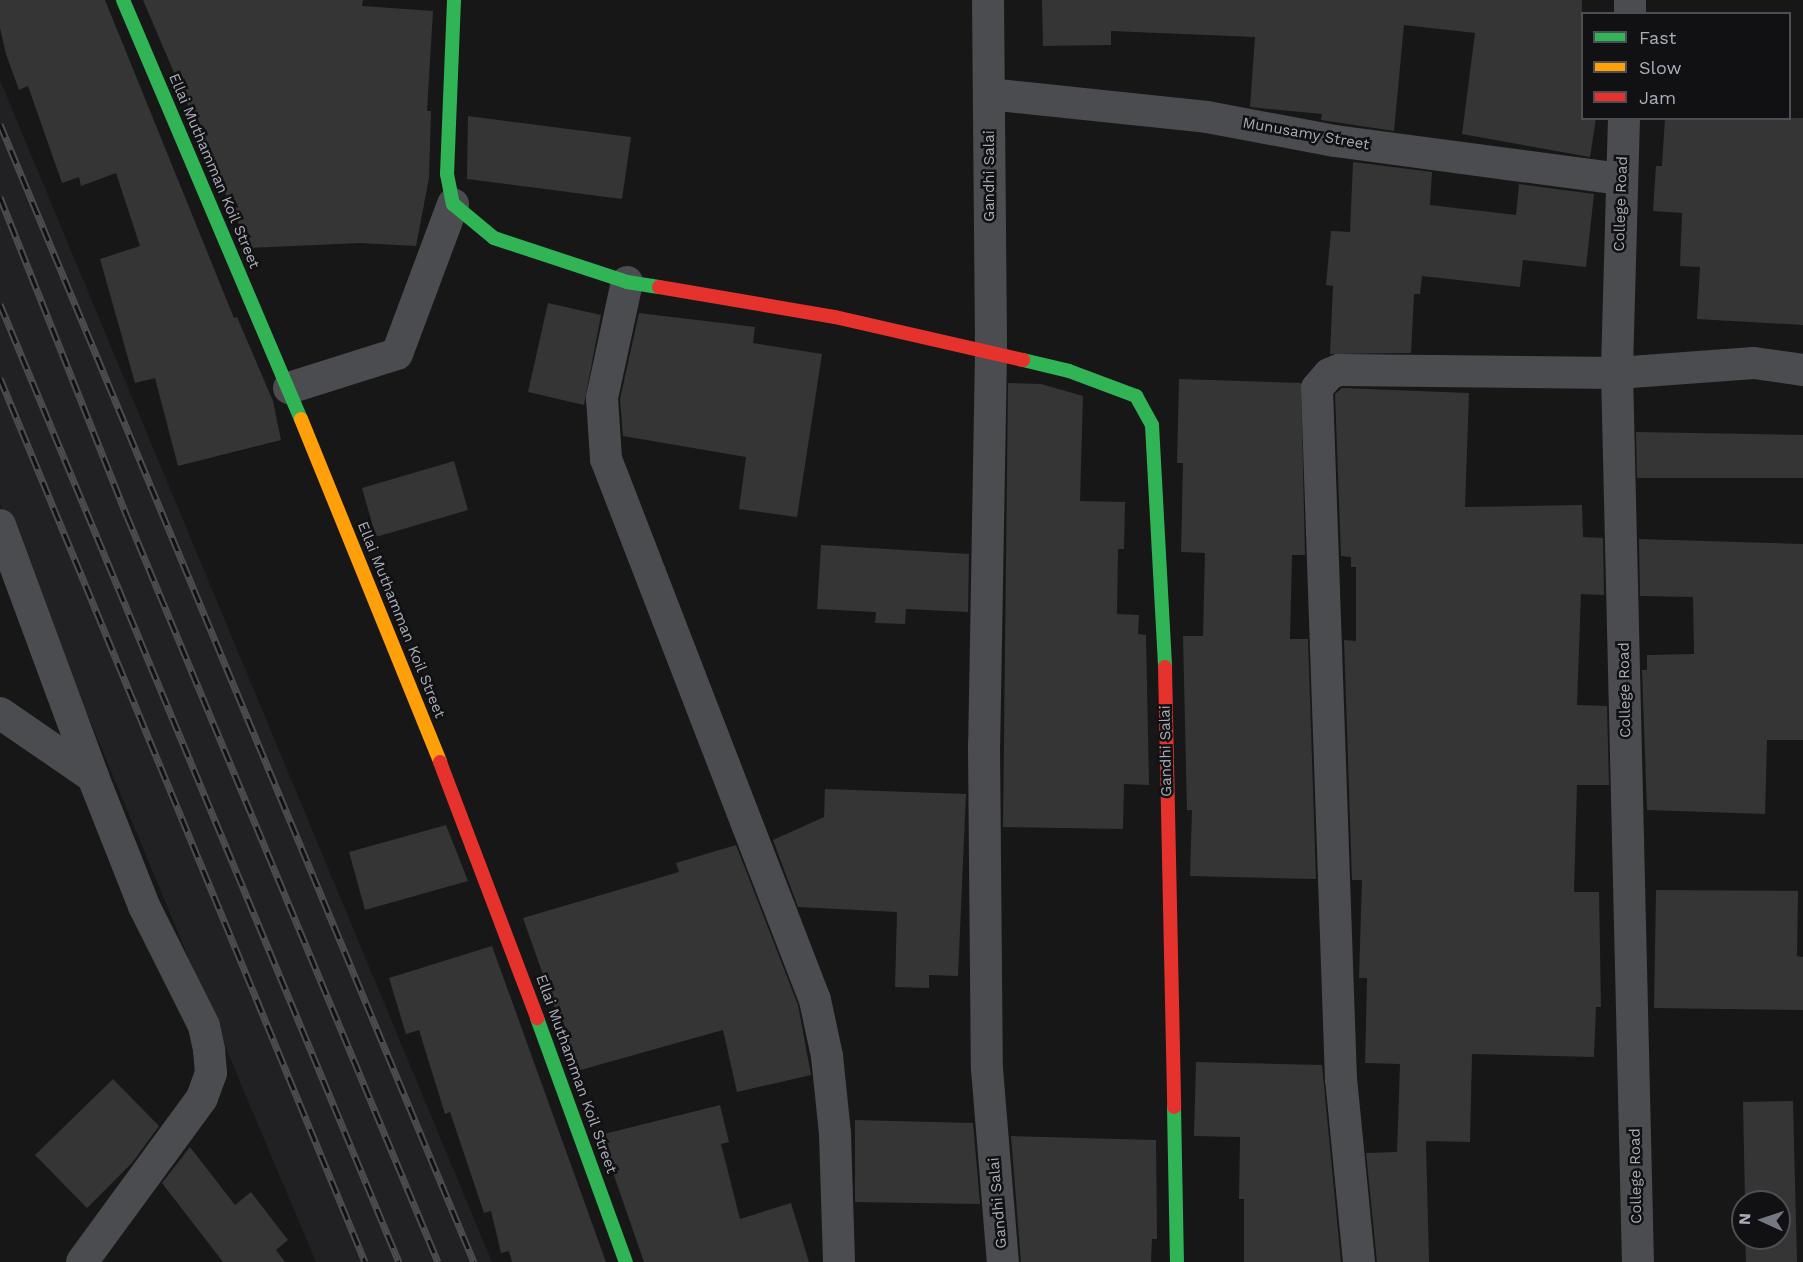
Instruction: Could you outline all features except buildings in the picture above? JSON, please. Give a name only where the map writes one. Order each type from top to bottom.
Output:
[{"type":"street","name":"Ellai Muthamman Koil Street","points":[[123,0],[289,388],[482,866],[626,1262]]},
{"type":"street","points":[[289,388],[397,354],[453,204],[447,174],[454,0]]},
{"type":"street","name":"Gandhi Salai","points":[[988,0],[990,353],[984,745],[987,1069],[1004,1262]]},
{"type":"street","name":"Munusamy Street","points":[[989,94],[1207,117],[1335,141],[1621,179]]},
{"type":"street","name":"College Road","points":[[1624,120],[1617,373],[1638,1262]]},
{"type":"street","points":[[453,204],[494,238],[627,282],[835,317],[990,353]]},
{"type":"street","points":[[627,282],[602,398],[606,459],[815,1000],[827,1056],[835,1134],[839,1262]]},
{"type":"street","name":"Gandhi Salai","points":[[990,353],[1110,383],[1136,396],[1152,425],[1164,619],[1177,1262]]},
{"type":"street","points":[[1359,1262],[1341,1080],[1317,388],[1329,374],[1339,370],[1617,373],[1754,363],[1803,370]]},
{"type":"street","points":[[0,525],[93,777],[144,906],[204,1026],[211,1073],[202,1098],[82,1262]]},
{"type":"street","points":[[0,713],[93,777]]},
{"type":"shaded area","points":[[0,80],[492,1262],[316,1262],[253,1113],[0,504]]},
{"type":"railway","points":[[0,124],[474,1262]]},
{"type":"railway","points":[[0,197],[127,516],[438,1262]]},
{"type":"railway","points":[[0,304],[399,1262]]},
{"type":"railway","points":[[0,378],[365,1262]]},
{"type":"traffic: fast","points":[[123,0],[301,419]]},
{"type":"traffic: fast","points":[[454,0],[447,174],[453,204],[494,238],[627,282],[659,287]]},
{"type":"traffic: fast","points":[[1023,360],[1069,371],[1136,396],[1152,425],[1165,667]]},
{"type":"traffic: fast","points":[[537,1018],[626,1262]]},
{"type":"traffic: fast","points":[[1174,1107],[1177,1262]]},
{"type":"traffic: slow","points":[[301,419],[440,762]]},
{"type":"traffic: jam","points":[[659,287],[835,317],[1023,360]]},
{"type":"traffic: jam","points":[[1165,667],[1174,1107]]},
{"type":"traffic: jam","points":[[440,762],[537,1018]]}]
